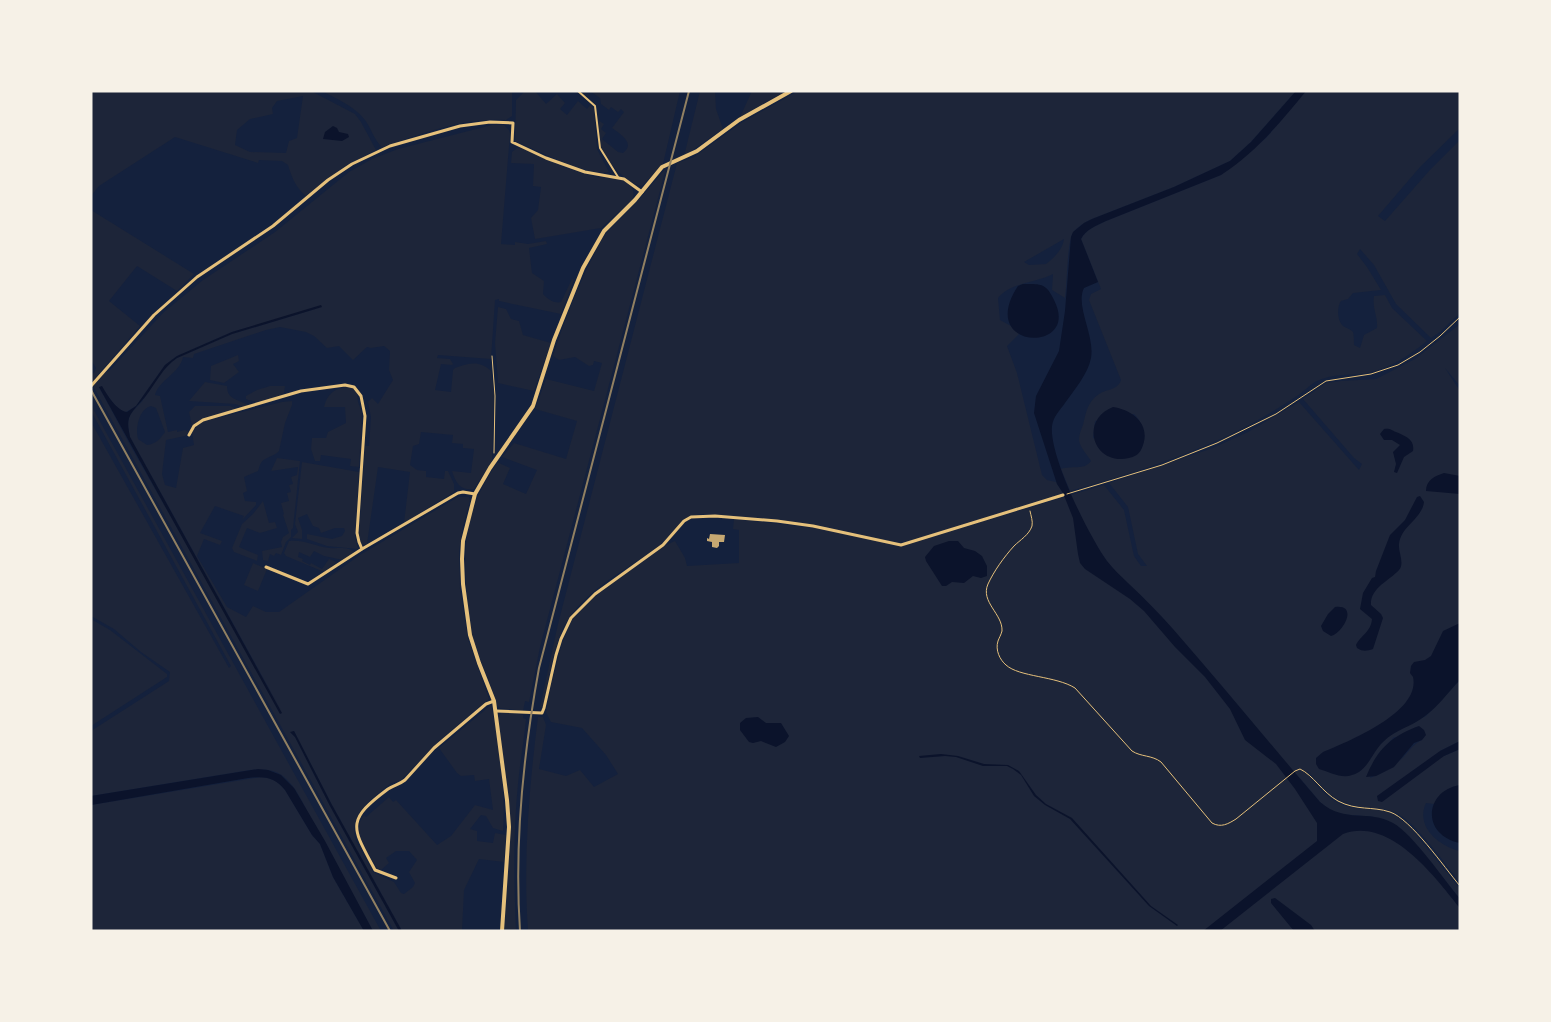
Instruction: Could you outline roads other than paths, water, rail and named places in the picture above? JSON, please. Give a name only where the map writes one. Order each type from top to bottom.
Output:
[{"type":"street","points":[[502,931],[509,827],[496,711],[470,635],[463,584],[463,541],[475,494],[533,406],[554,340],[583,268],[595,245],[610,224],[642,192],[662,167],[697,150],[739,120],[791,91]]},
{"type":"street","points":[[91,386],[154,315],[197,277],[274,226],[328,180],[352,164],[390,146],[460,126],[490,122],[513,123],[512,142],[546,158],[585,172],[618,177],[642,192]]},
{"type":"street","points":[[189,435],[194,426],[203,420],[301,392],[346,385],[354,386],[361,396],[365,416],[357,536],[362,549]]},
{"type":"street","points":[[266,567],[308,584],[362,549],[458,493],[475,494]]},
{"type":"street","points":[[496,711],[542,713],[561,639],[571,618],[595,594],[663,545],[684,521],[691,517],[705,516],[777,521],[813,526],[901,545],[1063,495]]},
{"type":"street","points":[[396,878],[375,870],[357,836],[356,823],[359,816],[389,788],[405,780],[434,748],[486,704],[494,701]]},
{"type":"lane","points":[[578,91],[595,106],[600,148],[618,177]]},
{"type":"railway","points":[[520,931],[518,865],[521,799],[528,733],[539,668],[689,91]]},
{"type":"railway","points":[[91,390],[390,931]]}]
